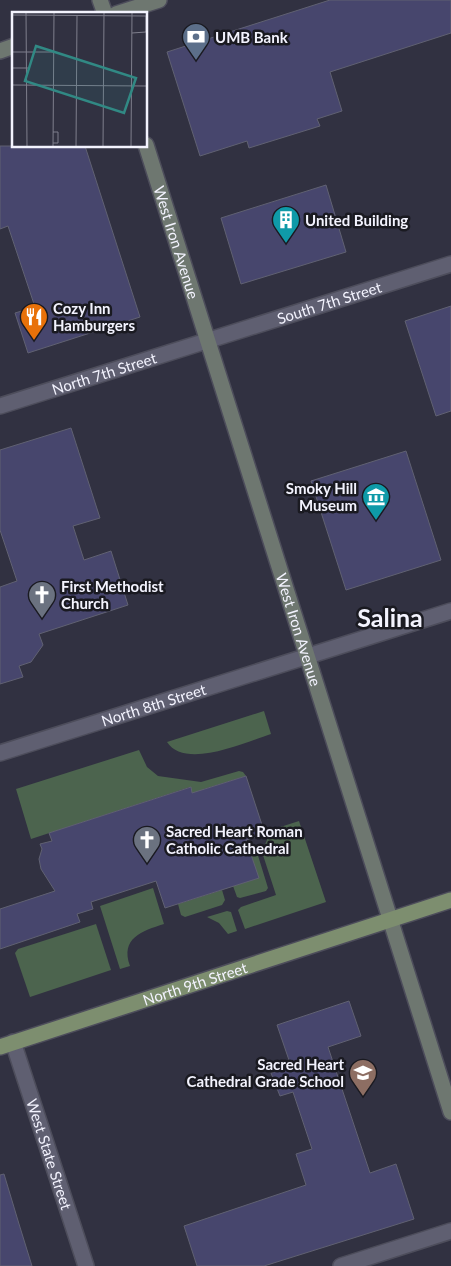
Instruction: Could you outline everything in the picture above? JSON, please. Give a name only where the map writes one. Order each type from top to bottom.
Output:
[{"type":"main road","name":"North 9th Street","points":[[7,1044],[451,900]]},
{"type":"street","points":[[100,0],[104,12]]},
{"type":"street","points":[[122,12],[159,0]]},
{"type":"street","points":[[0,51],[12,47]]},
{"type":"street","name":"West Iron Avenue","points":[[147,148],[451,1112]]},
{"type":"street","name":"South 7th Street","points":[[208,340],[451,264]]},
{"type":"street","name":"North 7th Street","points":[[0,406],[208,340]]},
{"type":"street","name":"North 8th Street","points":[[0,753],[451,611]]},
{"type":"street","name":"West State Street","points":[[7,1044],[86,1266]]},
{"type":"street","points":[[341,1266],[451,1230]]},
{"type":"green space","points":[[264,711],[271,734],[232,747],[216,752],[187,754],[176,750],[167,742]]},
{"type":"green space","points":[[139,750],[147,767],[158,776],[201,782],[239,771],[243,772],[246,776],[204,789],[197,807],[190,787],[31,839],[16,789]]},
{"type":"green space","points":[[299,821],[326,902],[245,929],[238,910],[241,907],[276,895],[262,852],[271,830]]},
{"type":"green space","points":[[256,849],[268,888],[266,891],[240,898],[237,897],[233,886],[258,878],[250,851]]},
{"type":"green space","points":[[153,888],[164,924],[135,937],[128,949],[130,966],[120,969],[100,906]]},
{"type":"green space","points":[[222,890],[225,900],[222,905],[185,917],[181,915],[178,904]]},
{"type":"green space","points":[[227,911],[231,912],[237,931],[228,934],[219,923],[207,917]]},
{"type":"green space","points":[[96,924],[111,970],[30,997],[15,953],[18,949]]},
{"type":"building","points":[[330,0],[451,0],[451,33],[330,72],[342,111],[317,119],[320,126],[249,148],[247,141],[200,156],[167,52]]},
{"type":"building","points":[[0,146],[12,146],[12,148],[86,148],[140,317],[28,353],[15,313],[35,307],[8,226],[0,229]]},
{"type":"building","name":"United Building","points":[[326,185],[346,252],[241,284],[221,218]]},
{"type":"building","points":[[451,306],[451,411],[436,416],[405,321]]},
{"type":"building","points":[[71,428],[100,518],[73,526],[84,560],[111,551],[128,605],[39,634],[43,645],[31,662],[19,666],[23,677],[0,684],[0,587],[17,581],[0,530],[0,450]]},
{"type":"building","name":"Smoky Hill Museum","points":[[406,451],[441,560],[346,590],[311,481]]},
{"type":"building","name":"Sacred Heart Roman Catholic Cathedral","points":[[246,776],[265,834],[246,840],[259,878],[165,908],[156,881],[91,902],[93,909],[77,914],[80,922],[0,949],[0,909],[55,891],[41,869],[39,859],[42,849],[40,844],[52,841],[49,833],[191,787],[192,793]]},
{"type":"building","points":[[349,1001],[361,1036],[328,1047],[370,1173],[396,1164],[414,1219],[264,1266],[197,1266],[184,1226],[306,1185],[296,1154],[312,1149],[293,1092],[280,1096],[271,1073],[291,1066],[277,1025]]},
{"type":"building","points":[[4,1174],[32,1266],[0,1266],[0,1175]]},
{"type":"place","name":"UMB Bank","points":[[196,61]]},
{"type":"place","name":"United Building","points":[[286,244]]},
{"type":"place","name":"Cozy Inn Hamburgers","points":[[34,341]]},
{"type":"place","name":"Smoky Hill Museum","points":[[376,521]]},
{"type":"place","name":"First Methodist Church","points":[[42,619]]},
{"type":"place","name":"Sacred Heart Roman Catholic Cathedral","points":[[147,864]]},
{"type":"place","name":"Sacred Heart Cathedral Grade School","points":[[363,1097]]},
{"type":"district","name":"Salina","points":[[390,617]]}]
